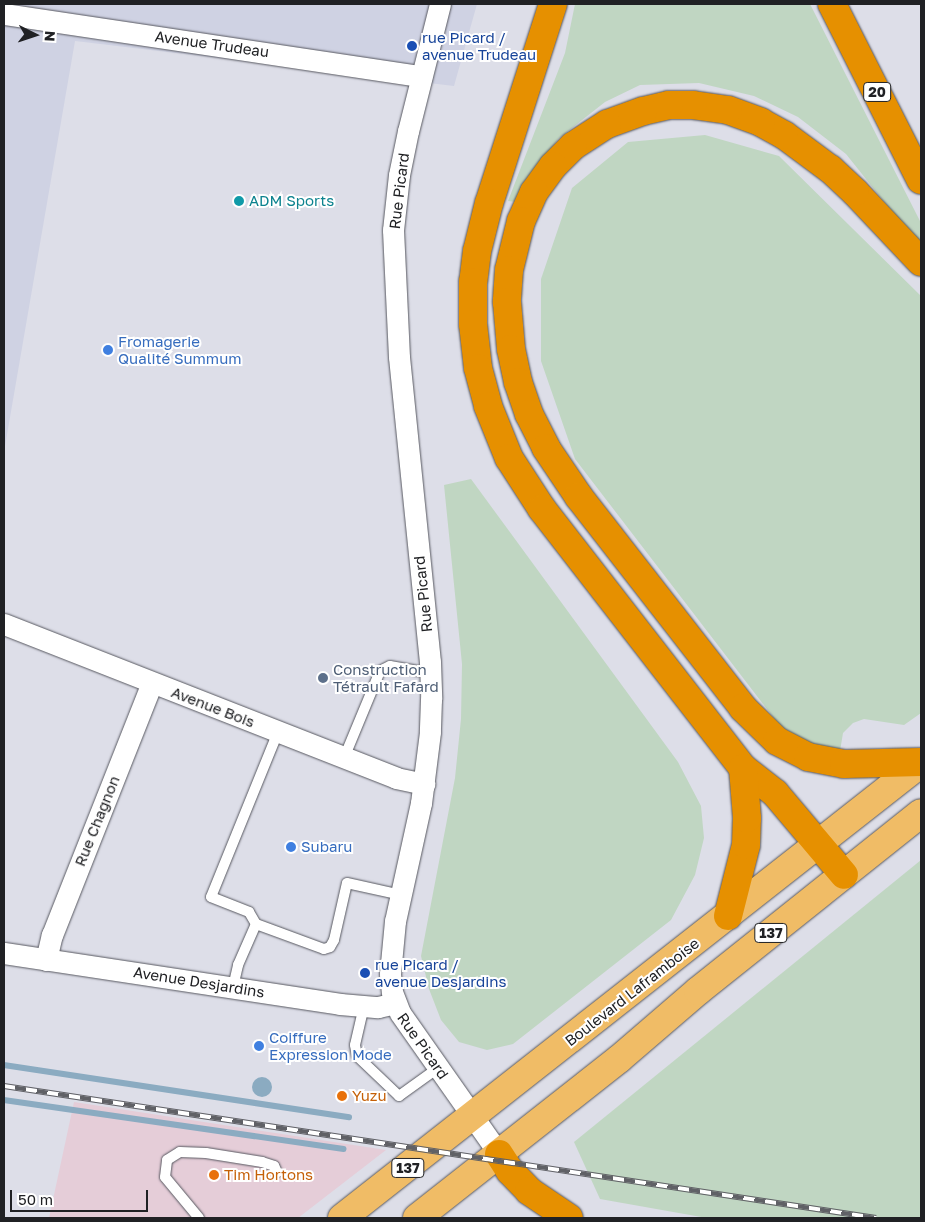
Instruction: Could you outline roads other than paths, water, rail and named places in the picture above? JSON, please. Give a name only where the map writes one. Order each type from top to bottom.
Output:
[{"type":"highway","points":[[553,4],[480,236],[473,282],[474,338],[481,381],[500,438],[525,485],[743,768],[775,793],[844,875]]},
{"type":"highway","name":"20","points":[[832,4],[921,180]]},
{"type":"highway","points":[[921,262],[855,192],[830,169],[784,135],[755,119],[728,110],[693,105],[669,105],[643,111],[607,124],[573,146],[553,166],[534,192],[521,221],[509,270],[507,302],[511,350],[518,382],[529,414],[546,448],[579,497],[747,713],[784,745],[814,759],[844,764],[921,762]]},
{"type":"highway","points":[[728,916],[746,845],[747,818],[743,768]]},
{"type":"highway","points":[[498,1154],[529,1191],[569,1218]]},
{"type":"main road","name":"Boulevard Laframboise","points":[[342,1218],[473,1117],[921,762]]},
{"type":"main road","name":"137","points":[[417,1218],[620,1059],[698,991],[921,813]]},
{"type":"street","name":"Rue Picard","points":[[440,4],[420,76],[399,175],[393,248],[403,402],[431,671],[431,724],[424,784],[400,895],[390,956],[390,974],[395,1003],[408,1027],[498,1154]]},
{"type":"street","name":"Avenue Trudeau","points":[[4,14],[420,76]]},
{"type":"street","name":"Avenue Bois","points":[[4,624],[344,758],[402,780],[424,784]]},
{"type":"street","name":"Rue Chagnon","points":[[46,960],[52,935],[152,683]]},
{"type":"street","name":"Avenue Desjardins","points":[[4,954],[364,1006],[378,1007],[395,1003]]},
{"type":"lane","points":[[344,758],[378,674],[383,668],[390,666],[417,672],[431,671]]},
{"type":"lane","points":[[278,732],[211,897],[249,912],[256,924],[318,949],[326,949],[334,940],[347,883],[400,895]]},
{"type":"lane","points":[[233,987],[238,965],[256,924]]},
{"type":"lane","points":[[364,1006],[355,1046],[357,1056],[399,1096],[438,1068]]},
{"type":"lane","points":[[199,1218],[164,1177],[167,1160],[180,1152],[206,1153],[262,1162],[274,1166],[277,1172]]},
{"type":"water","points":[[262,1077],[269,1080],[272,1087],[269,1094],[262,1097],[255,1094],[252,1087],[255,1080]]},
{"type":"waterway","points":[[4,1065],[349,1117]]},
{"type":"waterway","points":[[4,1100],[343,1149]]},
{"type":"railway","points":[[4,1086],[876,1218]]},
{"type":"place","name":"rue Picard / avenue Trudeau","points":[[412,46]]},
{"type":"place","name":"ADM Sports","points":[[239,201]]},
{"type":"place","name":"Fromagerie Qualité Summum","points":[[108,350]]},
{"type":"place","name":"Construction Tétrault Fafard","points":[[323,678]]},
{"type":"place","name":"Subaru","points":[[291,847]]},
{"type":"place","name":"rue Picard / avenue Desjardins","points":[[365,973]]},
{"type":"place","name":"Coiffure Expression Mode","points":[[259,1046]]},
{"type":"place","name":"Yuzu","points":[[342,1096]]},
{"type":"place","name":"Tim Hortons","points":[[214,1175]]}]
